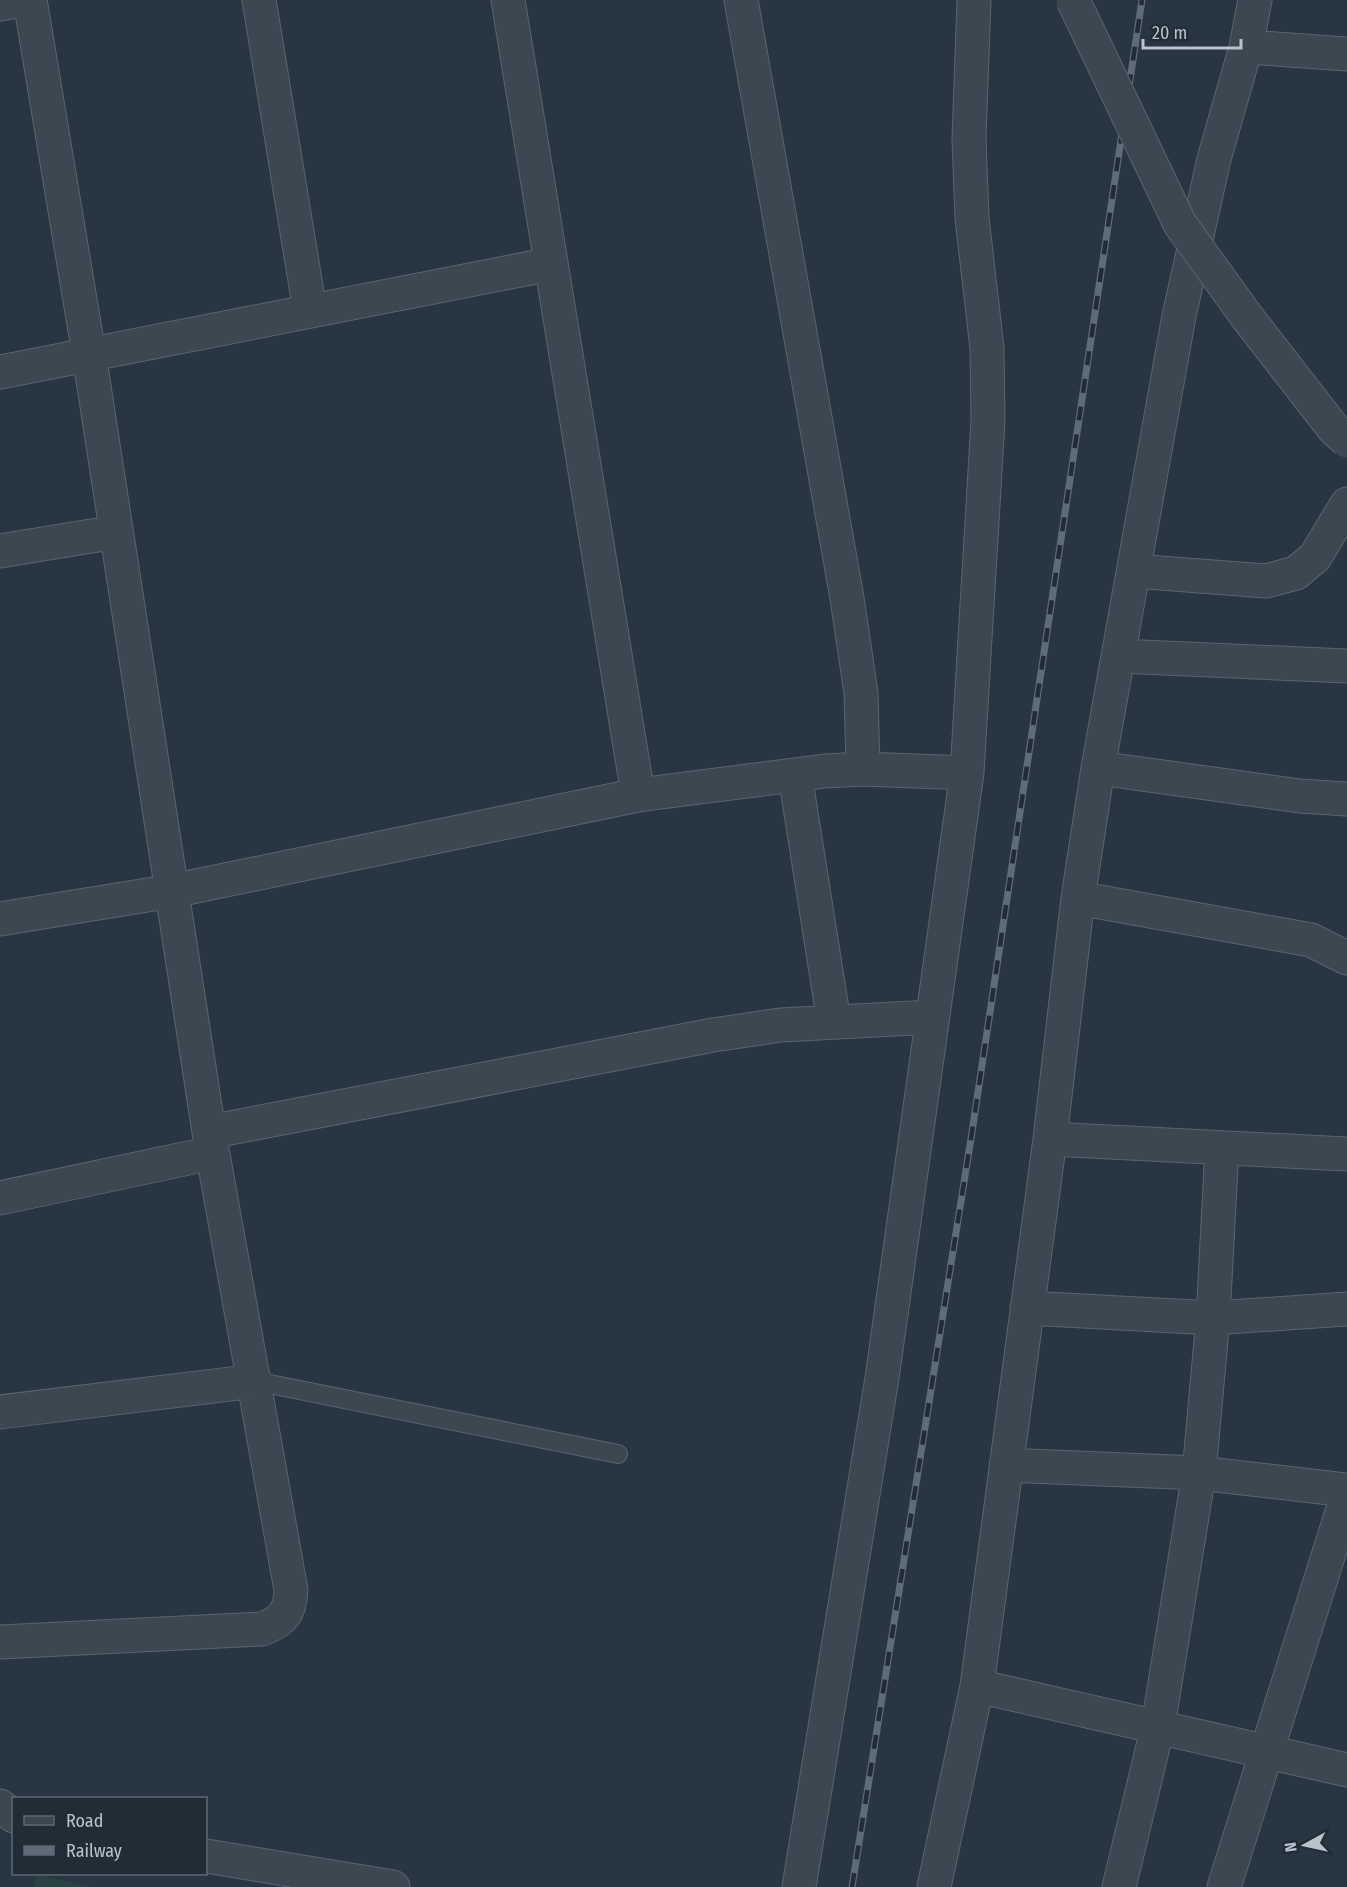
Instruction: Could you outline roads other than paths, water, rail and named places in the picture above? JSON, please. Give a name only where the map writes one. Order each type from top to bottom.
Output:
[{"type":"street","points":[[0,4],[23,0]]},
{"type":"street","points":[[0,1642],[262,1629],[279,1623],[291,1608],[291,1590],[211,1143],[89,354],[30,0]]},
{"type":"street","points":[[259,0],[310,311]]},
{"type":"street","points":[[508,0],[638,795]]},
{"type":"street","points":[[741,0],[847,598],[861,693],[863,769]]},
{"type":"street","points":[[799,1887],[882,1378],[967,773],[988,421],[987,348],[972,218],[969,139],[974,0]]},
{"type":"street","points":[[1073,0],[1179,224],[1247,317],[1334,429],[1347,441]]},
{"type":"street","points":[[934,1887],[976,1686],[1050,1139],[1078,898],[1098,768],[1179,316],[1214,159],[1246,47],[1255,0]]},
{"type":"street","points":[[1246,47],[1347,54]]},
{"type":"street","points":[[0,372],[551,264]]},
{"type":"street","points":[[1134,571],[1266,581],[1296,573],[1315,557],[1347,504]]},
{"type":"street","points":[[0,551],[116,532]]},
{"type":"street","points":[[1119,656],[1347,666]]},
{"type":"street","points":[[1098,768],[1300,796],[1347,799]]},
{"type":"street","points":[[0,920],[172,891],[638,795],[863,769],[967,773]]},
{"type":"street","points":[[795,776],[834,1022]]},
{"type":"street","points":[[1078,898],[1311,940],[1347,958]]},
{"type":"street","points":[[0,1198],[211,1143],[713,1035],[781,1025],[932,1017]]},
{"type":"street","points":[[1050,1139],[1347,1154]]},
{"type":"street","points":[[1119,1887],[1158,1725],[1199,1473],[1213,1318],[1222,1148]]},
{"type":"street","points":[[1027,1308],[1213,1318],[1347,1309]]},
{"type":"street","points":[[0,1412],[255,1381]]},
{"type":"street","points":[[1006,1465],[1199,1473],[1347,1490]]},
{"type":"street","points":[[1224,1887],[1347,1496]]},
{"type":"street","points":[[976,1686],[1158,1725],[1347,1770]]},
{"type":"street","points":[[207,1856],[393,1887]]},
{"type":"lane","points":[[255,1381],[618,1454]]},
{"type":"railway","points":[[852,1887],[972,1132],[1142,0]]}]
